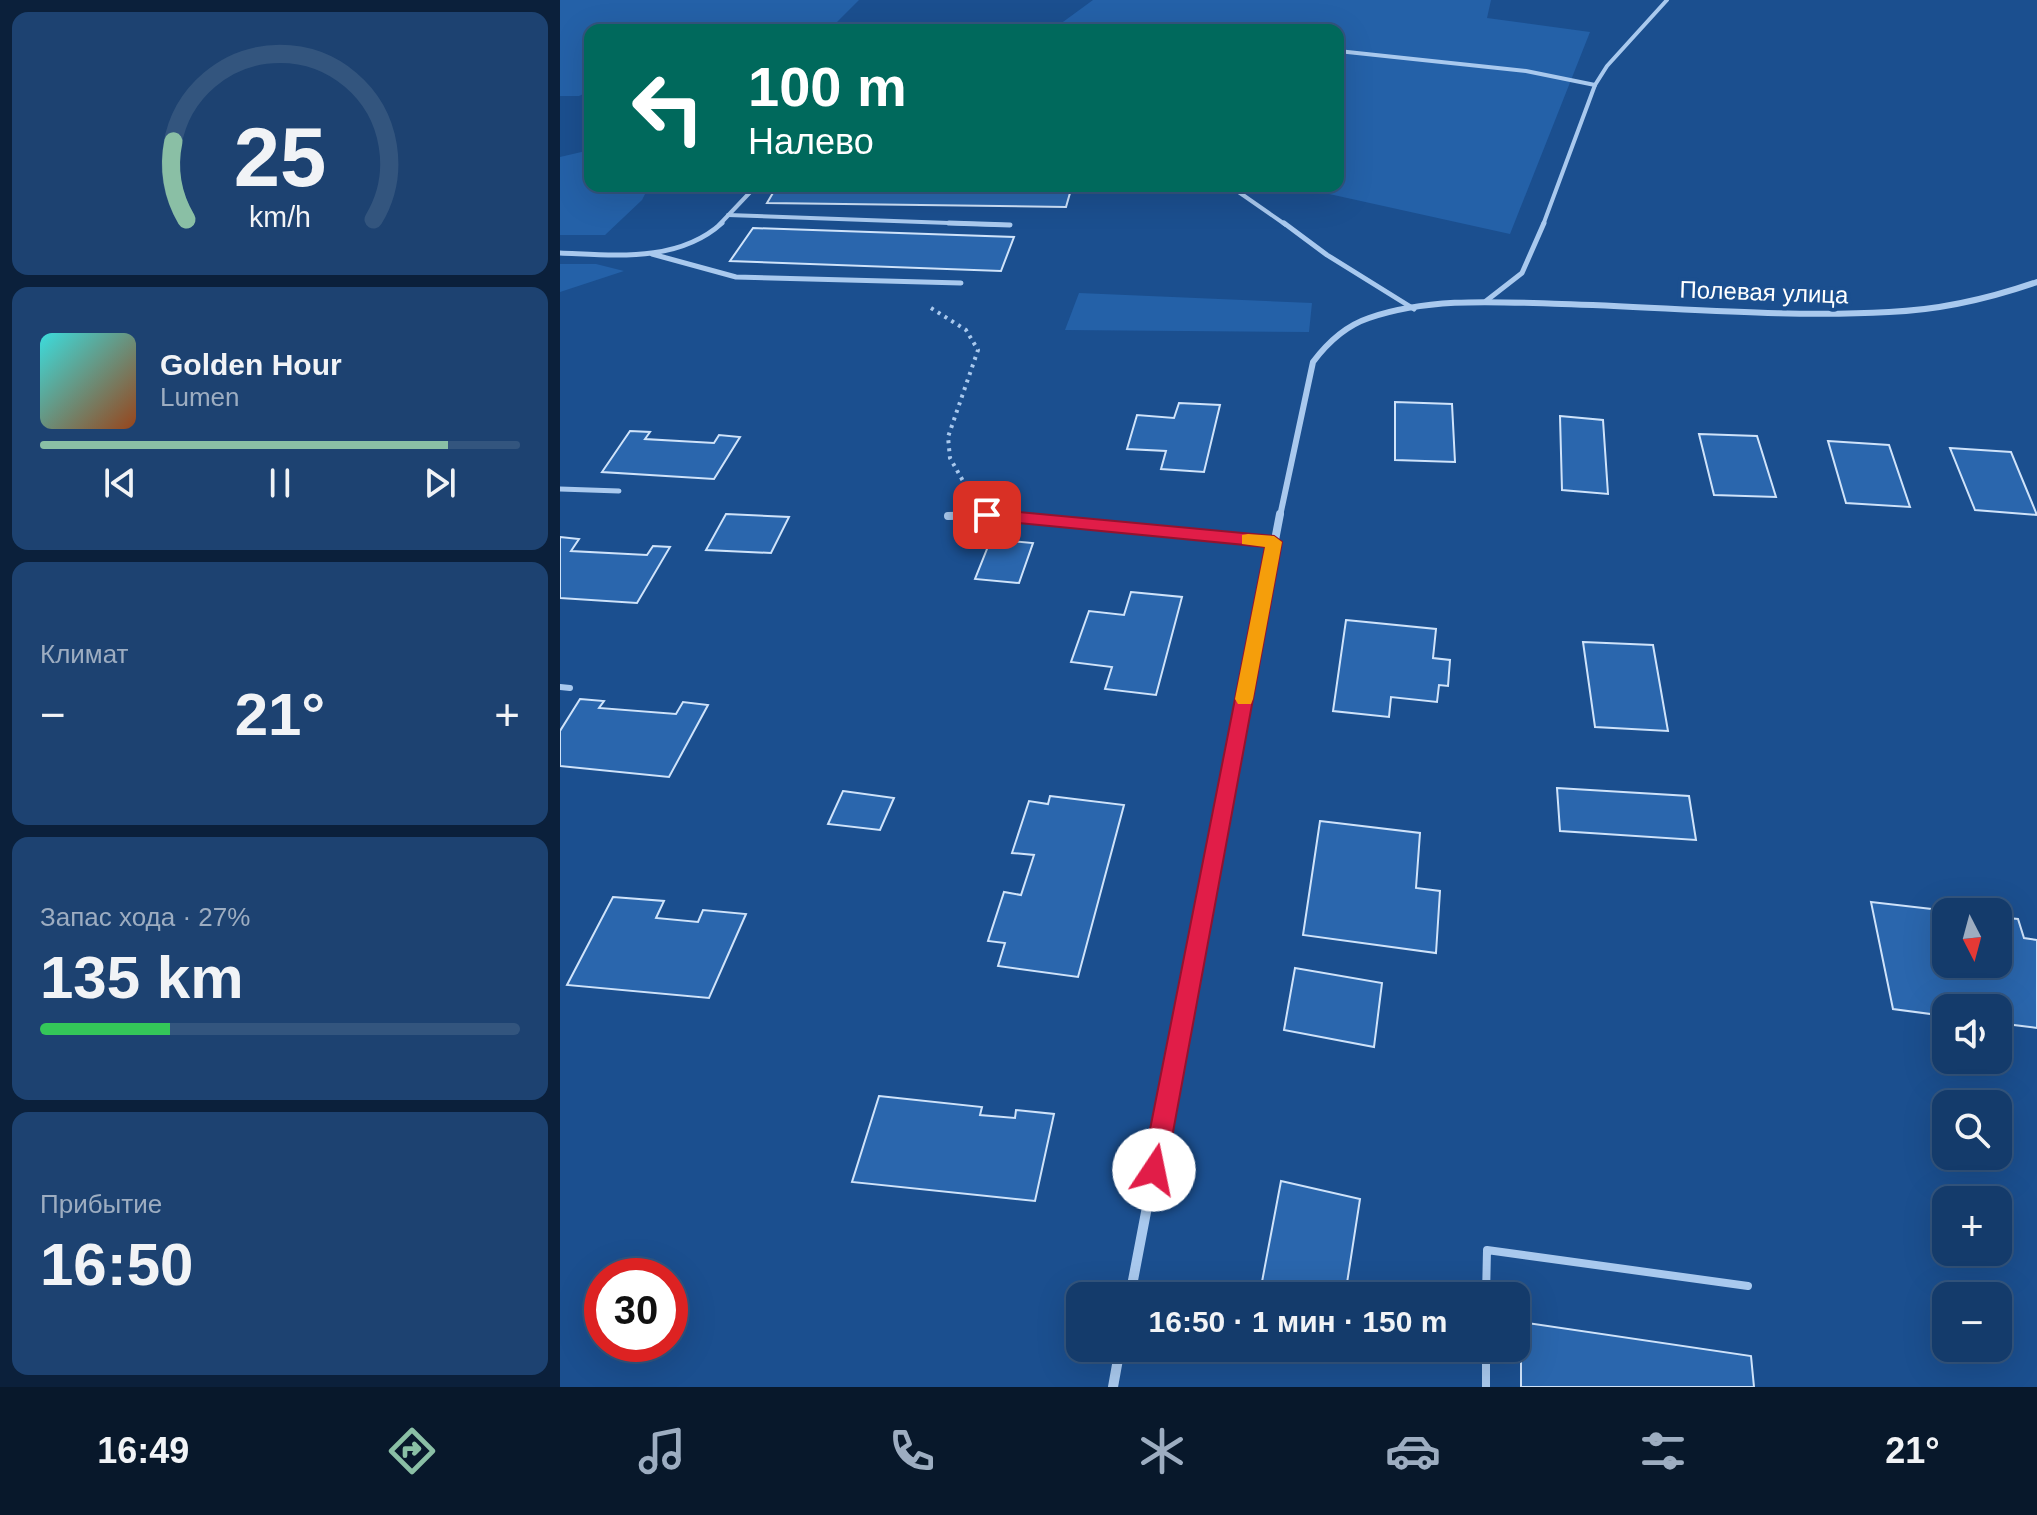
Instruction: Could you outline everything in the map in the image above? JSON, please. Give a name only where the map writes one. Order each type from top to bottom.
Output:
[{"type":"street","name":"Полевая улица","points":[[1133,1282],[1274,542],[1313,362],[1323,344],[1344,329],[1384,313],[1485,302],[1832,313],[1920,312],[1986,300],[2037,282]]},
{"type":"street","points":[[948,516],[987,515],[1274,542]]},
{"type":"street","points":[[1113,1387],[1117,1362]]},
{"type":"lane","points":[[1485,302],[1522,273],[1595,85],[1624,46],[1667,0]]},
{"type":"lane","points":[[1344,52],[1526,71],[1595,85]]},
{"type":"lane","points":[[560,253],[652,254],[684,248],[717,227],[750,192]]},
{"type":"lane","points":[[1240,192],[1264,206],[1341,264],[1391,289],[1414,309]]},
{"type":"lane","points":[[728,215],[1010,225]]},
{"type":"lane","points":[[652,254],[736,277],[961,283]]},
{"type":"lane","points":[[560,489],[619,491]]},
{"type":"lane","points":[[560,687],[570,688]]},
{"type":"lane","points":[[1486,1282],[1487,1250],[1748,1286]]},
{"type":"lane","points":[[1486,1362],[1486,1387]]},
{"type":"path","points":[[905,282],[919,300],[966,330],[978,350],[974,369],[955,411],[947,448],[956,471],[987,515]]},
{"type":"shaded area","points":[[560,0],[859,0],[835,24],[584,24],[584,94],[560,96]]},
{"type":"shaded area","points":[[1093,0],[1491,0],[1487,18],[1590,32],[1510,234],[1320,192],[1344,192],[1344,24],[1060,24]]},
{"type":"shaded area","points":[[584,151],[584,192],[646,192],[642,200],[605,235],[560,235],[560,157]]},
{"type":"shaded area","points":[[560,264],[596,264],[624,271],[560,292]]},
{"type":"shaded area","points":[[1079,293],[1312,303],[1309,332],[1065,330]]},
{"type":"building","points":[[773,192],[1070,192],[1066,207],[767,203]]},
{"type":"building","points":[[753,228],[1014,237],[1001,271],[730,261]]},
{"type":"building","points":[[1395,402],[1452,404],[1455,462],[1395,460]]},
{"type":"building","points":[[1179,403],[1220,405],[1204,472],[1161,469],[1166,451],[1127,449],[1137,415],[1174,418]]},
{"type":"building","points":[[1560,416],[1603,420],[1608,494],[1562,490]]},
{"type":"building","points":[[630,431],[650,432],[645,439],[714,443],[719,435],[740,437],[714,479],[602,472]]},
{"type":"building","points":[[1699,434],[1757,436],[1776,497],[1714,495]]},
{"type":"building","points":[[1828,441],[1889,445],[1910,507],[1846,503]]},
{"type":"building","points":[[1950,448],[2011,452],[2037,515],[1975,510]]},
{"type":"building","points":[[726,514],[789,517],[771,553],[706,550]]},
{"type":"building","points":[[560,537],[579,539],[571,551],[647,555],[653,546],[670,547],[637,603],[560,598]]},
{"type":"building","points":[[991,539],[1033,543],[1019,583],[975,579]]},
{"type":"building","points":[[1131,592],[1182,597],[1156,695],[1105,689],[1112,667],[1071,662],[1089,611],[1124,615]]},
{"type":"building","points":[[1346,620],[1436,629],[1433,658],[1450,660],[1448,686],[1439,685],[1437,702],[1391,697],[1389,717],[1333,711]]},
{"type":"building","points":[[1583,642],[1653,645],[1668,731],[1595,727]]},
{"type":"building","points":[[580,699],[604,701],[599,708],[676,714],[683,702],[708,705],[669,777],[560,766],[560,731]]},
{"type":"building","points":[[1557,788],[1689,796],[1696,840],[1560,831]]},
{"type":"building","points":[[843,791],[894,798],[880,830],[828,824]]},
{"type":"building","points":[[1050,796],[1124,805],[1078,977],[998,966],[1005,943],[988,941],[1004,892],[1021,895],[1034,855],[1012,853],[1029,801],[1048,804]]},
{"type":"building","points":[[1320,821],[1420,833],[1416,888],[1440,891],[1436,953],[1303,935]]},
{"type":"building","points":[[613,897],[664,901],[656,918],[698,922],[703,910],[746,914],[709,998],[567,985]]},
{"type":"building","points":[[1871,902],[1932,909],[1932,978],[2012,978],[2012,918],[2018,919],[2024,938],[2037,940],[2037,1028],[2012,1025],[2012,994],[1932,994],[1932,1014],[1893,1009]]},
{"type":"building","points":[[1295,968],[1382,983],[1374,1047],[1284,1030]]},
{"type":"building","points":[[879,1096],[982,1107],[980,1115],[1015,1118],[1016,1110],[1054,1114],[1035,1201],[852,1182]]},
{"type":"building","points":[[1281,1181],[1360,1199],[1347,1282],[1262,1282]]},
{"type":"building","points":[[1530,1323],[1751,1356],[1754,1387],[1521,1387],[1521,1362],[1530,1362]]},
{"type":"slow traffic","points":[[1244,699],[1274,542],[1248,540]]},
{"type":"route","points":[[987,515],[1274,542],[1154,1170]]}]
